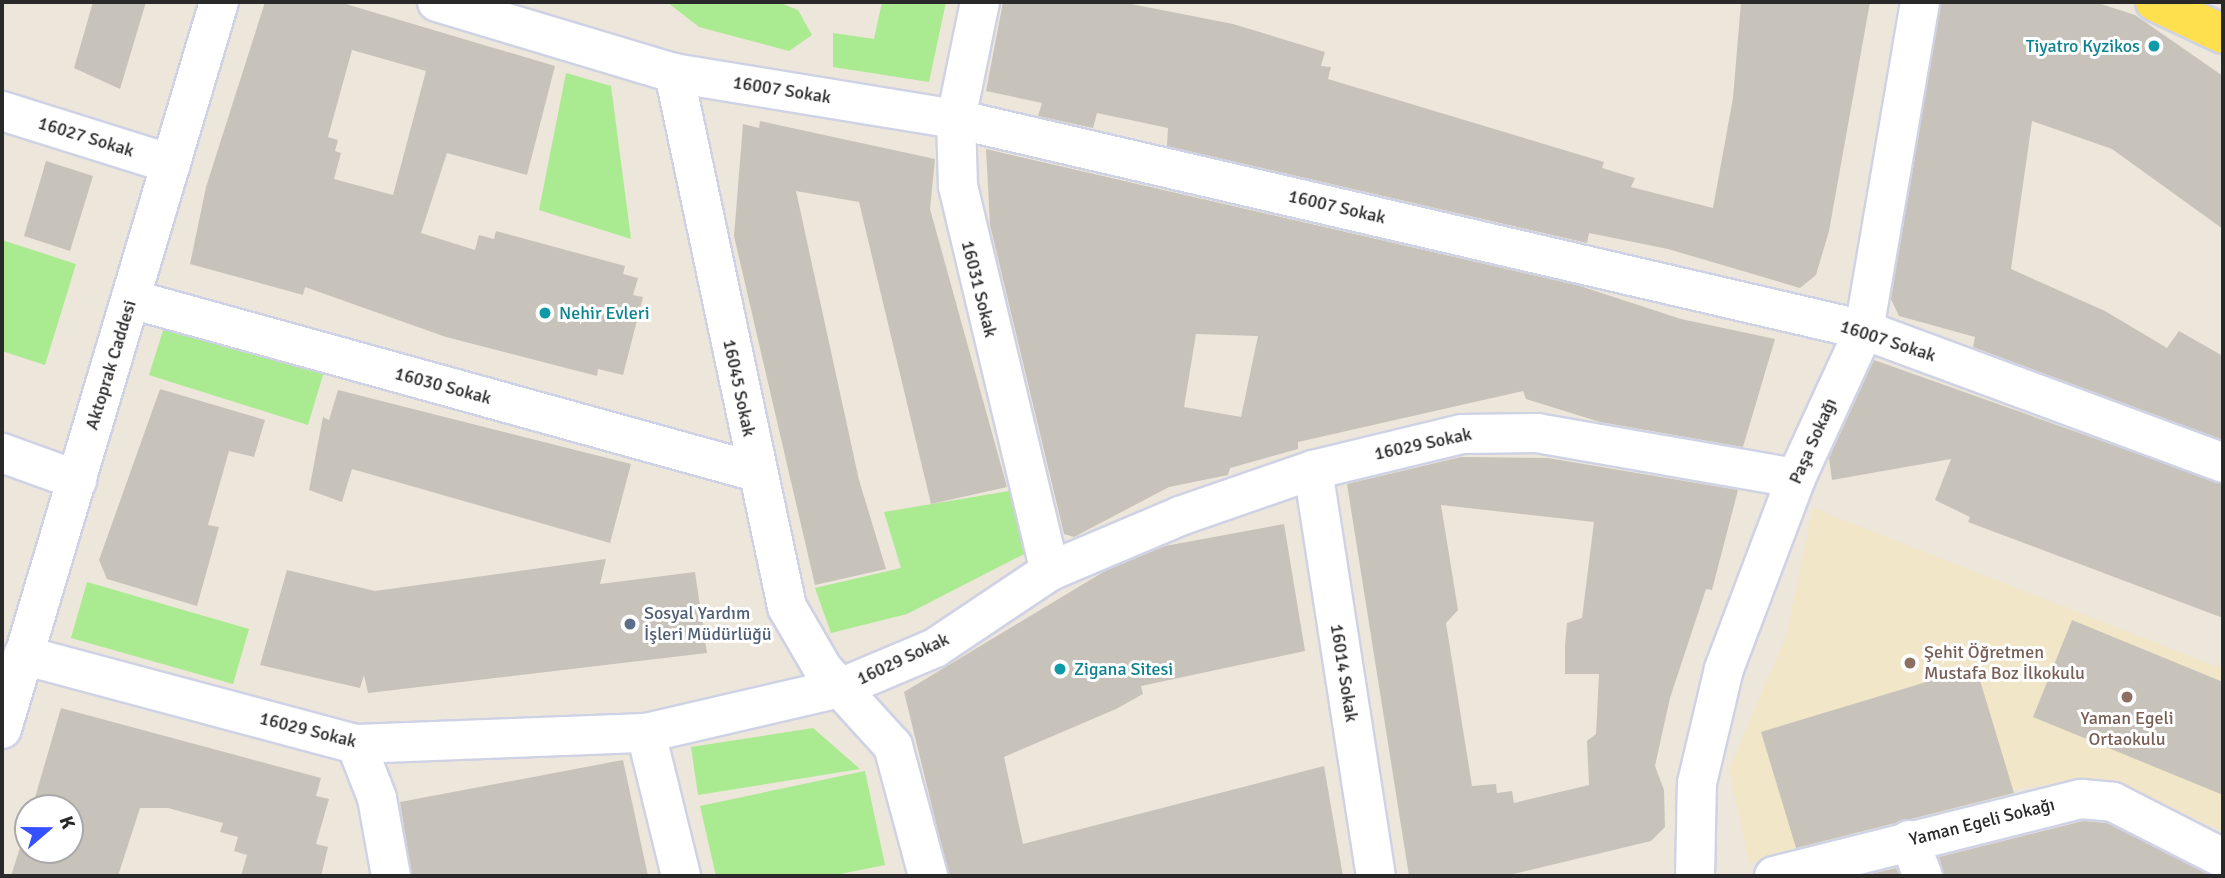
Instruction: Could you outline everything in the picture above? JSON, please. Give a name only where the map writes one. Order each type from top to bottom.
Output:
[{"type":"main road","points":[[2155,2],[2223,34]]},
{"type":"street","name":"Aktoprak Caddesi","points":[[2,729],[219,2]]},
{"type":"street","name":"16007 Sokak","points":[[437,2],[674,73],[956,119],[1864,330],[2223,463]]},
{"type":"street","name":"16031 Sokak","points":[[979,2],[956,119],[967,241],[1050,571]]},
{"type":"street","name":"Paşa Sokağı","points":[[1689,875],[1697,783],[1724,670],[1796,478],[1864,330],[1920,2]]},
{"type":"street","name":"16045 Sokak","points":[[674,73],[756,472],[787,607],[840,688],[893,746],[928,876]]},
{"type":"street","name":"16027 Sokak","points":[[2,111],[171,164]]},
{"type":"street","name":"16030 Sokak","points":[[131,299],[756,472]]},
{"type":"street","name":"16029 Sokak","points":[[23,655],[356,744],[646,733],[840,688],[935,648],[1050,571],[1312,470],[1500,429],[1796,478]]},
{"type":"street","points":[[2,453],[77,480]]},
{"type":"street","name":"16014 Sokak","points":[[1312,470],[1376,876]]},
{"type":"street","points":[[646,733],[681,876]]},
{"type":"street","points":[[356,744],[377,797],[391,876]]},
{"type":"street","name":"Yaman Egeli Sokağı","points":[[1774,876],[2081,799],[2113,802],[2223,858]]},
{"type":"street","points":[[1909,840],[1923,876]]},
{"type":"shaded area","name":"Şehit Öğretmen Mustafa Boz İlkokulu","points":[[1813,508],[2223,669],[2223,831],[2101,779],[2021,788],[1749,863],[1729,769],[1786,636]]},
{"type":"green space","points":[[667,2],[778,2],[798,10],[812,35],[789,51],[699,27]]},
{"type":"green space","points":[[882,2],[946,2],[929,82],[833,67],[833,33],[874,39]]},
{"type":"green space","points":[[566,73],[611,86],[631,239],[539,210]]},
{"type":"green space","points":[[2,240],[76,264],[45,365],[2,351]]},
{"type":"green space","points":[[167,318],[325,368],[308,425],[149,375]]},
{"type":"green space","points":[[1009,491],[1026,553],[907,614],[831,633],[815,588],[901,568],[884,512]]},
{"type":"green space","points":[[87,582],[249,629],[233,684],[71,638]]},
{"type":"green space","points":[[813,728],[860,769],[698,795],[691,747]]},
{"type":"green space","points":[[865,771],[885,865],[830,876],[716,876],[700,806]]},
{"type":"building","points":[[93,2],[146,2],[120,89],[74,68]]},
{"type":"building","points":[[265,2],[339,2],[555,66],[527,175],[447,153],[421,233],[475,250],[479,235],[494,239],[496,231],[625,266],[623,274],[638,278],[633,295],[643,297],[623,375],[598,369],[597,376],[446,337],[305,287],[303,295],[190,264],[206,187]],"holes":[[[352,50],[426,71],[393,195],[334,179],[341,153],[335,151],[338,140],[328,137]]]},
{"type":"building","points":[[1003,2],[1121,2],[1233,24],[1325,52],[1321,66],[1331,67],[1328,79],[1604,162],[1602,168],[1635,178],[1631,187],[1713,208],[1733,98],[1741,2],[1870,2],[1829,231],[1816,275],[1800,288],[1668,249],[1589,233],[1587,243],[1167,146],[1168,128],[1097,113],[1093,128],[1038,116],[1042,103],[986,91]]},
{"type":"building","points":[[1941,2],[2095,2],[2135,15],[2223,76],[2223,229],[2112,149],[2032,121],[2011,269],[2105,311],[2167,348],[2179,331],[2223,356],[2223,440],[1973,347],[1975,337],[1899,316],[1891,299]]},
{"type":"building","points":[[760,121],[935,159],[930,209],[1007,487],[931,504],[859,202],[796,191],[859,480],[886,569],[815,585],[734,236],[743,124],[759,128]]},
{"type":"building","points":[[986,149],[1580,286],[1681,319],[1775,339],[1743,447],[1600,422],[1526,399],[1523,391],[1298,442],[1298,449],[1230,468],[1228,475],[1169,487],[1074,537],[1064,534],[990,225]],"holes":[[[1196,334],[1258,336],[1241,417],[1184,407]]]},
{"type":"building","points":[[46,161],[93,176],[70,251],[24,236]]},
{"type":"building","points":[[1874,360],[2223,484],[2223,618],[1968,522],[1970,517],[1935,500],[1951,459],[1832,480],[1829,458]]},
{"type":"building","points":[[160,389],[265,420],[254,457],[229,451],[208,525],[219,527],[197,606],[107,579],[99,560]]},
{"type":"building","points":[[338,390],[631,464],[610,543],[352,469],[342,502],[309,490],[323,417],[329,420]]},
{"type":"building","points":[[1461,457],[1548,458],[1738,490],[1712,590],[1706,589],[1670,698],[1655,766],[1664,790],[1665,827],[1651,841],[1505,876],[1409,876],[1347,484]],"holes":[[[1441,505],[1594,522],[1582,618],[1567,623],[1565,645],[1565,674],[1599,674],[1596,734],[1587,741],[1589,785],[1514,803],[1512,791],[1497,793],[1496,784],[1472,786],[1446,623],[1458,610]]]},
{"type":"building","points":[[1284,524],[1305,651],[1141,686],[1143,694],[1116,709],[1004,757],[1023,844],[1324,766],[1343,876],[949,876],[904,692],[1105,571],[1165,546]]},
{"type":"building","points":[[606,559],[600,584],[695,572],[707,653],[368,693],[364,675],[360,688],[260,665],[287,570],[375,591]]},
{"type":"building","name":"Yaman Egeli Ortaokulu","points":[[2072,620],[2223,682],[2223,795],[2033,717]]},
{"type":"building","name":"Şehit Öğretmen Mustafa Boz İlkokulu","points":[[1976,667],[2014,793],[1796,848],[1761,732]]},
{"type":"building","points":[[61,708],[321,778],[316,796],[329,799],[316,844],[328,847],[321,876],[241,876],[247,855],[234,851],[238,837],[220,832],[223,823],[168,808],[140,808],[118,876],[11,876],[15,864],[84,864],[84,794],[36,794]]},
{"type":"building","points":[[623,760],[648,876],[412,876],[400,802]]},
{"type":"building","points":[[2083,821],[2107,823],[2211,876],[1944,876],[1939,857]]},
{"type":"building","points":[[1896,868],[1900,876],[1863,876]]},
{"type":"place","name":"Tiyatro Kyzikos","points":[[2154,46]]},
{"type":"place","name":"Nehir Evleri","points":[[545,313]]},
{"type":"place","name":"Sosyal Yardım İşleri Müdürlüğü","points":[[630,624]]},
{"type":"place","name":"Şehit Öğretmen Mustafa Boz İlkokulu","points":[[1910,663]]},
{"type":"place","name":"Zigana Sitesi","points":[[1060,669]]},
{"type":"place","name":"Yaman Egeli Ortaokulu","points":[[2127,697]]}]
